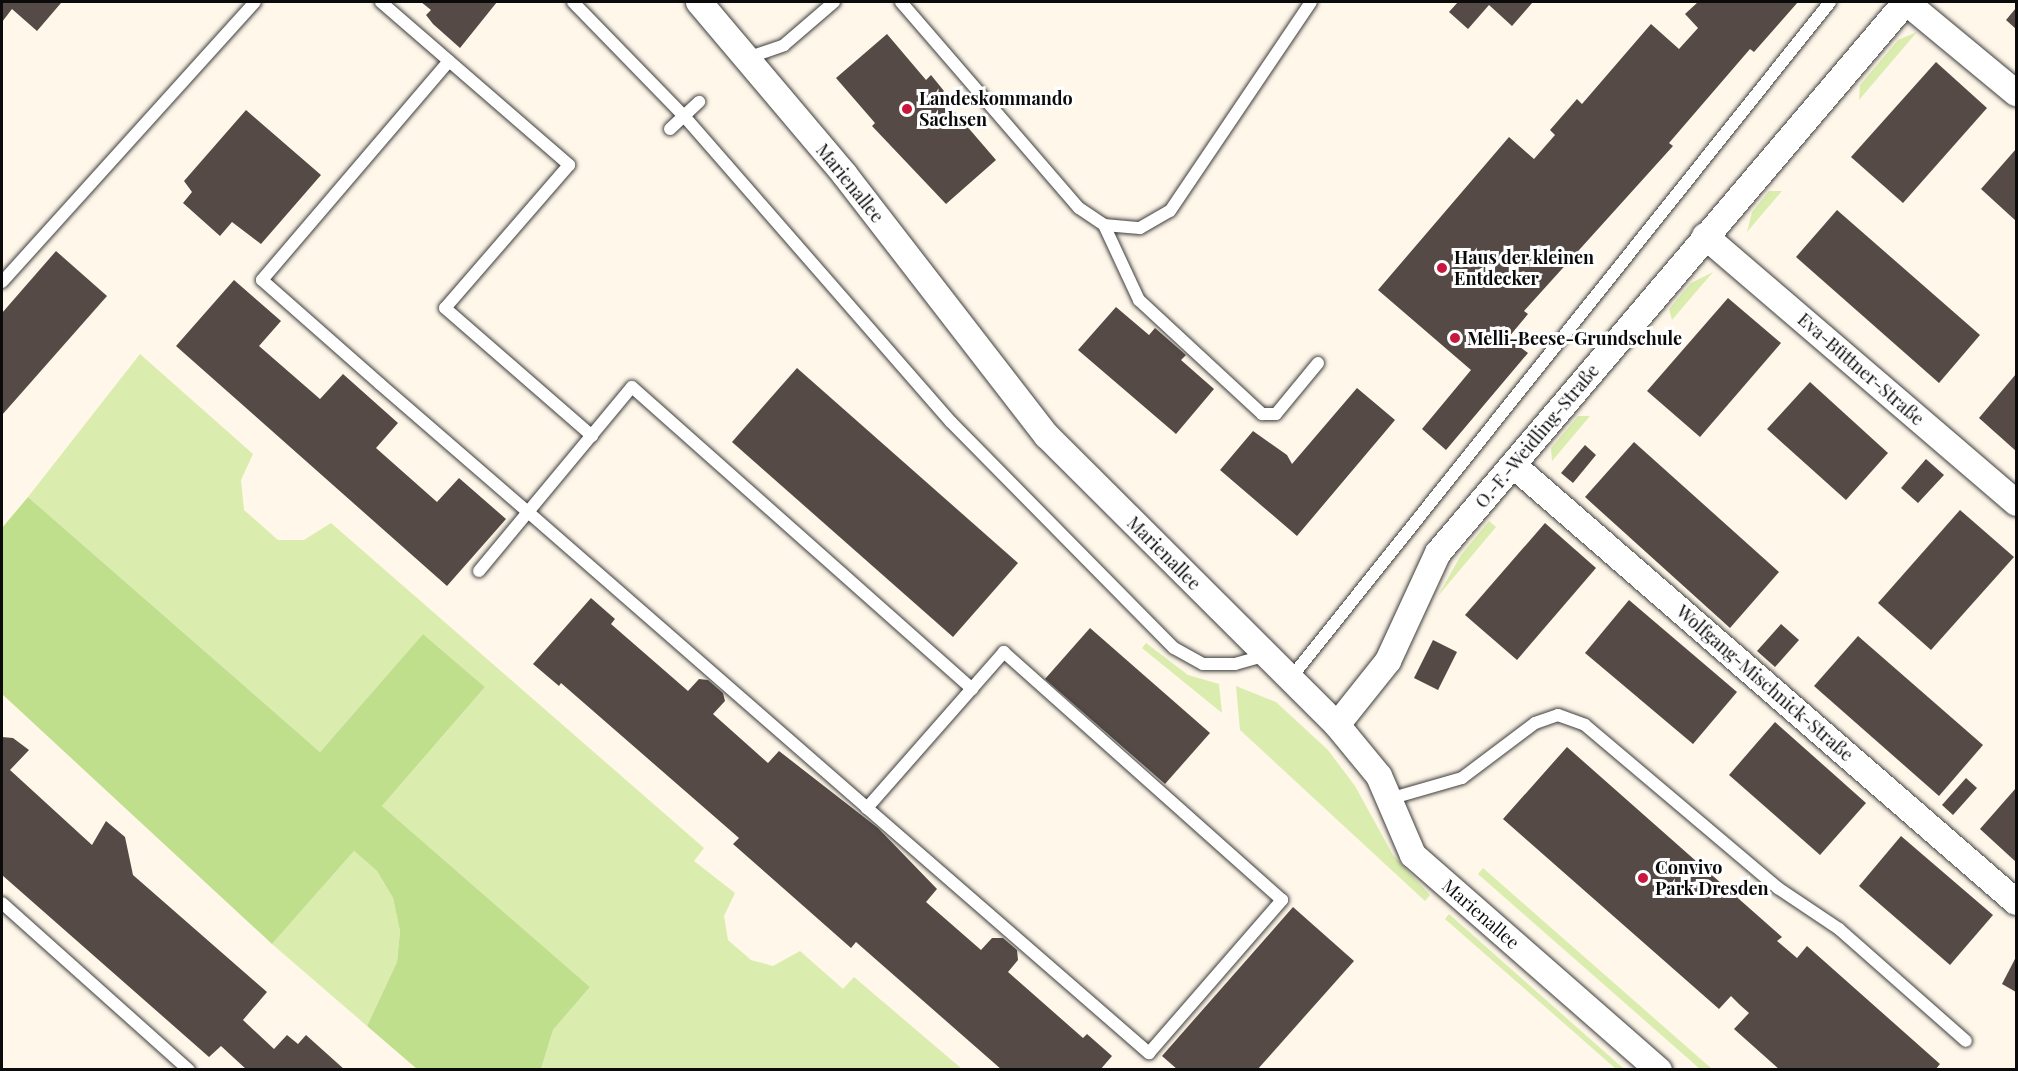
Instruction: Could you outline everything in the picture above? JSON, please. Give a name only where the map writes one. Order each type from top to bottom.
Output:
[{"type":"street","name":"Marienallee","points":[[699,2],[845,174],[1047,436],[1337,725],[1379,776],[1413,855],[1659,1070]]},
{"type":"street","points":[[1906,2],[2016,93]]},
{"type":"street","name":"O.-F.-Weidling-Straße","points":[[1337,725],[1388,661],[1438,553],[1906,2]]},
{"type":"street","name":"Eva-Büttner-Straße","points":[[1705,236],[2016,503]]},
{"type":"street","name":"Wolfgang-Mischnick-Straße","points":[[1513,465],[2016,902]]},
{"type":"lane","points":[[2,282],[255,2]]},
{"type":"lane","points":[[381,2],[569,165],[445,308],[592,436]]},
{"type":"lane","points":[[573,2],[684,116],[951,422],[1174,648],[1203,664],[1235,664],[1267,655]]},
{"type":"lane","points":[[747,58],[784,45],[834,2]]},
{"type":"lane","points":[[901,2],[1079,208],[1104,225],[1140,228],[1170,211],[1311,2]]},
{"type":"lane","points":[[1290,679],[1830,2]]},
{"type":"lane","points":[[449,61],[262,280],[867,808],[1149,1053],[1282,900],[1004,652],[867,808]]},
{"type":"lane","points":[[670,129],[699,102]]},
{"type":"lane","points":[[1104,225],[1139,300],[1262,414],[1276,414],[1318,363]]},
{"type":"lane","points":[[479,571],[632,387],[972,689]]},
{"type":"lane","points":[[1389,799],[1462,778],[1535,723],[1558,715],[1585,725],[1778,888],[1839,929],[1966,1041]]},
{"type":"lane","points":[[2,903],[189,1070]]},
{"type":"green space","points":[[1917,32],[1859,100],[1860,85],[1898,40]]},
{"type":"green space","points":[[1769,191],[1782,191],[1747,232],[1752,212]]},
{"type":"green space","points":[[1713,272],[1672,320],[1669,309],[1691,283]]},
{"type":"green space","points":[[140,354],[253,454],[241,480],[244,510],[278,540],[304,540],[331,523],[704,848],[694,861],[735,893],[724,916],[728,940],[751,960],[773,966],[800,951],[843,989],[854,977],[962,1069],[541,1069],[553,1030],[590,987],[382,806],[485,687],[423,634],[320,752],[28,497]]},
{"type":"green space","points":[[1578,416],[1590,416],[1552,461],[1551,448]]},
{"type":"green space","points":[[28,497],[320,752],[423,634],[485,687],[382,806],[590,987],[553,1030],[541,1069],[417,1069],[367,1026],[397,962],[400,931],[393,898],[377,871],[354,851],[272,944],[2,694],[2,528]]},
{"type":"green space","points":[[1489,521],[1496,527],[1438,596],[1461,555]]},
{"type":"green space","points":[[1146,643],[1188,675],[1219,684],[1222,713],[1142,648]]},
{"type":"green space","points":[[1236,686],[1276,702],[1328,750],[1355,786],[1393,855],[1430,895],[1425,901],[1240,730]]},
{"type":"green space","points":[[354,851],[377,871],[393,898],[400,931],[397,962],[367,1026],[272,944]]},
{"type":"green space","points":[[1483,868],[1712,1069],[1700,1069],[1478,874]]},
{"type":"green space","points":[[1449,914],[1624,1069],[1616,1069],[1445,919]]},
{"type":"building","points":[[2,2],[61,3],[37,31],[12,9],[2,22]]},
{"type":"building","points":[[421,2],[497,2],[460,48],[433,24],[426,15],[431,10]]},
{"type":"building","points":[[1458,2],[1533,2],[1512,26],[1489,5],[1468,29],[1449,12]]},
{"type":"building","points":[[1698,2],[1798,2],[1754,52],[1750,49],[1669,143],[1673,146],[1524,311],[1528,314],[1508,338],[1528,353],[1446,450],[1422,429],[1471,370],[1378,290],[1509,137],[1534,159],[1555,135],[1550,130],[1577,99],[1582,104],[1651,24],[1679,49],[1698,28],[1685,14]]},
{"type":"building","points":[[2016,8],[2016,29],[2006,20]]},
{"type":"building","name":"Landeskommando Sachsen","points":[[887,34],[926,80],[931,75],[944,91],[940,95],[996,160],[946,204],[872,126],[875,123],[836,78]]},
{"type":"building","points":[[1936,62],[1987,108],[1903,203],[1851,157]]},
{"type":"building","points":[[246,110],[321,175],[261,244],[232,222],[220,236],[183,203],[192,192],[184,181]]},
{"type":"building","points":[[2016,149],[2016,221],[1981,189]]},
{"type":"building","points":[[1837,210],[1980,335],[1939,383],[1796,257]]},
{"type":"building","points":[[56,251],[107,296],[2,415],[2,313]]},
{"type":"building","points":[[234,280],[281,321],[259,346],[320,399],[343,374],[398,423],[376,448],[437,502],[459,478],[506,519],[447,586],[176,346]]},
{"type":"building","points":[[1728,298],[1781,343],[1700,437],[1647,391]]},
{"type":"building","points":[[1116,307],[1149,335],[1155,328],[1186,355],[1181,360],[1214,389],[1176,434],[1078,350]]},
{"type":"building","points":[[797,368],[1018,563],[953,637],[732,442]]},
{"type":"building","points":[[2016,374],[2016,451],[1979,418]]},
{"type":"building","points":[[1810,382],[1888,453],[1846,500],[1767,429]]},
{"type":"building","points":[[1357,388],[1395,420],[1297,536],[1220,470],[1253,431],[1287,455],[1292,464]]},
{"type":"building","points":[[1634,442],[1779,572],[1730,628],[1585,497]]},
{"type":"building","points":[[1585,445],[1596,455],[1573,483],[1561,473]]},
{"type":"building","points":[[1926,459],[1944,475],[1918,503],[1901,488]]},
{"type":"building","points":[[1960,510],[2014,557],[1931,650],[1878,603]]},
{"type":"building","points":[[1545,523],[1596,568],[1517,660],[1465,615]]},
{"type":"building","points":[[591,598],[615,619],[611,624],[688,691],[699,679],[708,680],[723,693],[725,701],[713,714],[768,763],[779,751],[878,828],[937,889],[926,902],[981,950],[992,938],[1003,938],[1017,950],[1018,960],[1008,972],[1083,1038],[1087,1034],[1112,1056],[1100,1070],[1002,1070],[856,942],[851,948],[733,844],[739,838],[561,683],[559,686],[533,664]]},
{"type":"building","points":[[1629,600],[1737,692],[1693,744],[1585,653]]},
{"type":"building","points":[[1781,624],[1799,640],[1775,667],[1757,651]]},
{"type":"building","points":[[1090,628],[1210,733],[1165,784],[1045,679]]},
{"type":"building","points":[[1858,636],[1983,745],[1939,796],[1814,686]]},
{"type":"building","points":[[1433,640],[1457,652],[1438,690],[1414,678]]},
{"type":"building","points":[[1775,722],[1866,803],[1820,855],[1729,775]]},
{"type":"building","points":[[2,737],[13,738],[29,750],[10,770],[92,845],[106,821],[125,837],[133,875],[267,992],[243,1020],[274,1049],[287,1035],[298,1044],[306,1035],[345,1070],[247,1070],[221,1046],[209,1057],[2,875]]},
{"type":"building","name":"Convivo Park Dresden","points":[[1567,747],[1782,937],[1777,941],[1797,958],[1807,946],[1940,1064],[1935,1070],[1780,1070],[1734,1029],[1749,1013],[1731,996],[1719,1009],[1503,819]]},
{"type":"building","points":[[1966,778],[1977,788],[1953,815],[1942,805]]},
{"type":"building","points":[[2016,788],[2016,862],[1980,829]]},
{"type":"building","points":[[1901,836],[1993,915],[1950,965],[1859,886]]},
{"type":"building","points":[[1293,907],[1354,961],[1257,1070],[1178,1070],[1162,1056]]},
{"type":"building","points":[[2016,957],[2016,992],[2002,984]]},
{"type":"place","name":"Landeskommando Sachsen","points":[[907,109]]},
{"type":"place","name":"Haus der kleinen Entdecker","points":[[1442,268]]},
{"type":"place","name":"Melli-Beese-Grundschule","points":[[1455,338]]},
{"type":"place","name":"Convivo Park Dresden","points":[[1643,878]]}]
